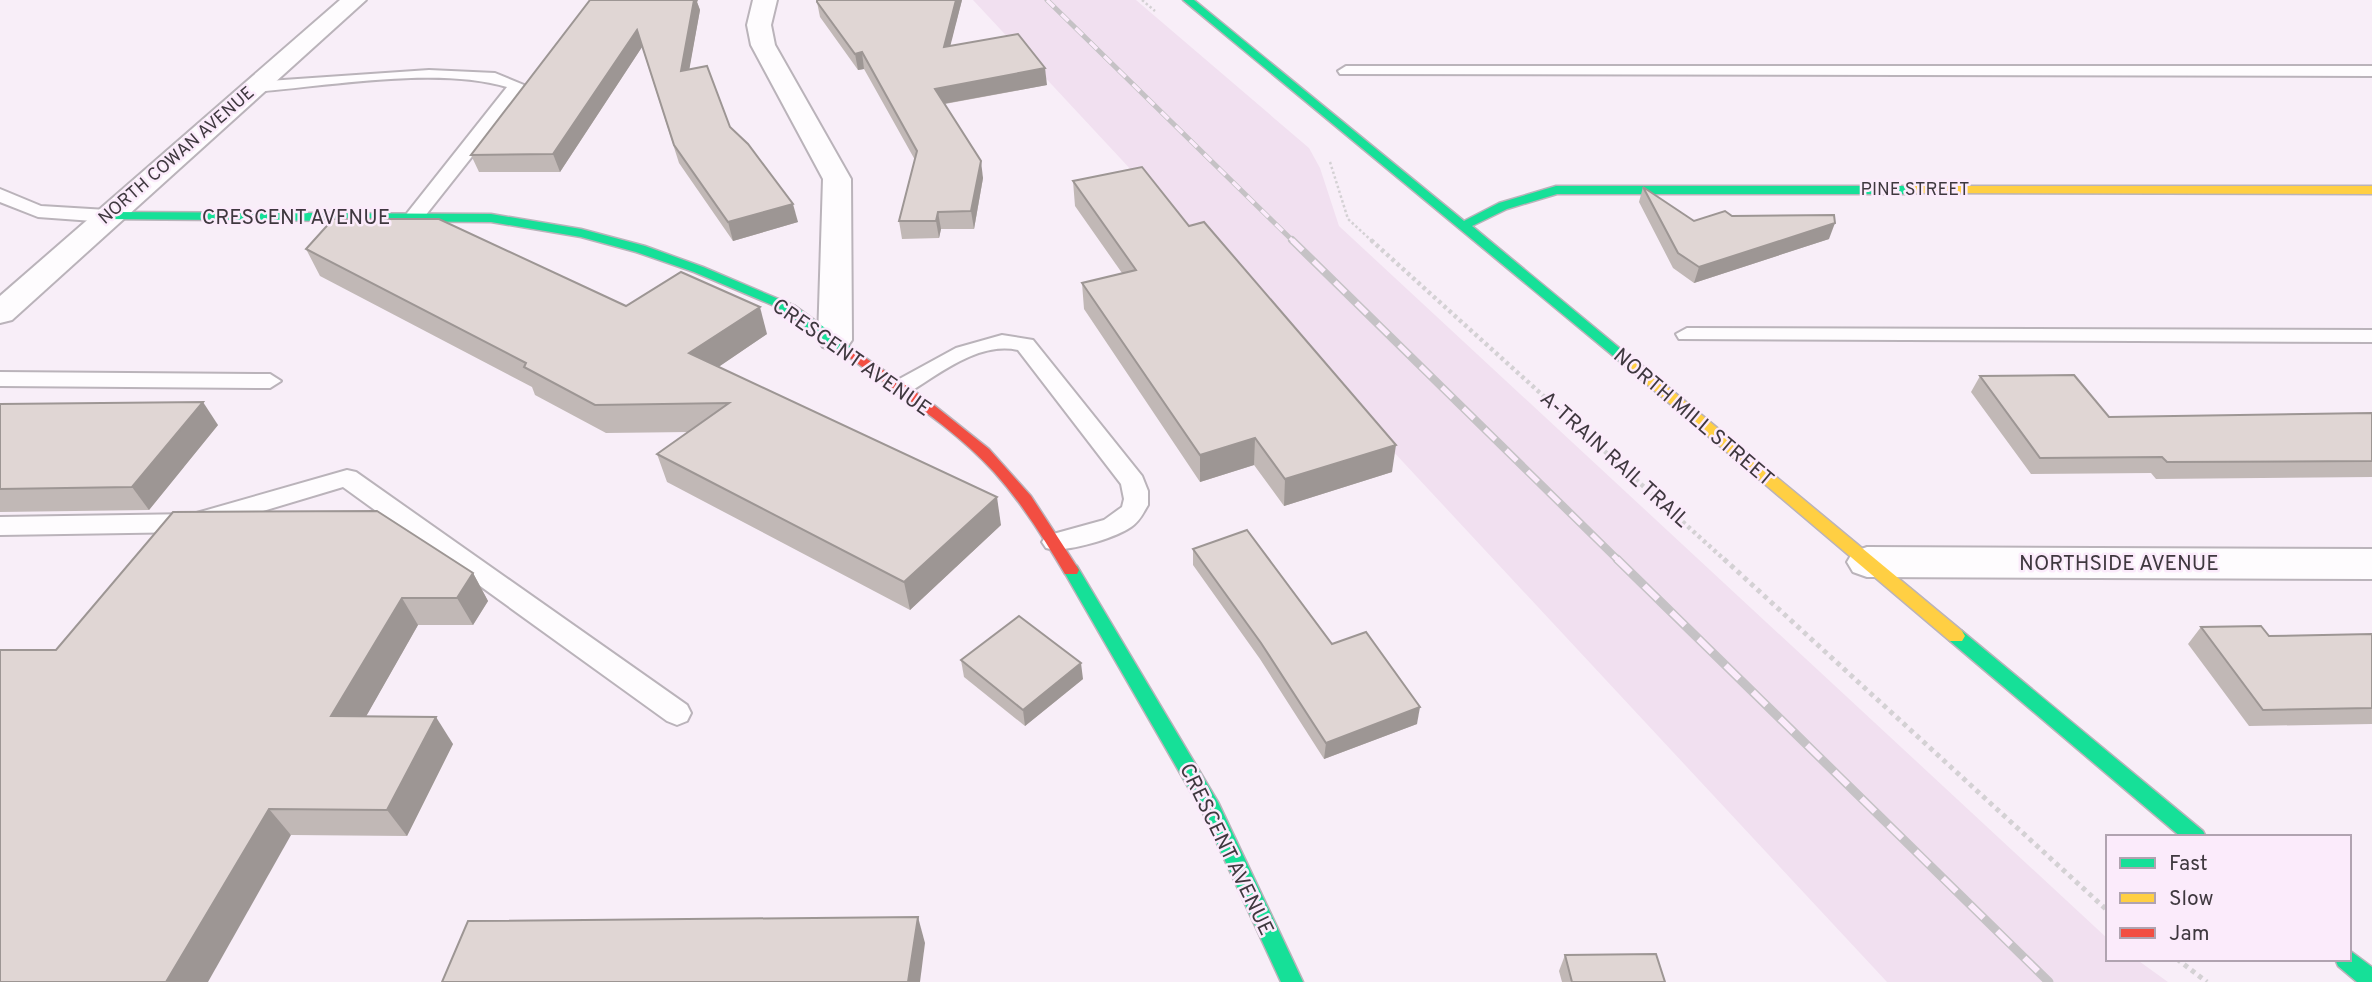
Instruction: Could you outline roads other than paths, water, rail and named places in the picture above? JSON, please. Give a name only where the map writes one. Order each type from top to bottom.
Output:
[{"type":"street","name":"NORTH COWAN AVENUE","points":[[0,313],[355,0]]},
{"type":"street","points":[[765,0],[758,25],[763,45],[837,180],[835,340]]},
{"type":"street","name":"NORTH MILL STREET","points":[[1188,0],[1465,225],[2194,835]]},
{"type":"street","name":"PINE STREET","points":[[1465,225],[1503,206],[1556,190],[2372,190]]},
{"type":"street","name":"CRESCENT AVENUE","points":[[107,216],[515,219],[608,238],[694,267],[798,313],[970,440],[1016,487],[1055,542],[1211,808],[1292,982]]},
{"type":"street","name":"NORTHSIDE AVENUE","points":[[1867,562],[2372,564]]},
{"type":"street","points":[[2348,961],[2372,981]]},
{"type":"lane","points":[[1346,71],[2372,71]]},
{"type":"lane","points":[[254,87],[449,74],[502,78],[516,85],[510,97],[414,217]]},
{"type":"lane","points":[[0,195],[38,211],[107,216]]},
{"type":"lane","points":[[1688,334],[2372,336]]},
{"type":"lane","points":[[900,388],[949,360],[984,346],[1001,341],[1025,345],[1133,482],[1137,498],[1135,507],[1123,521],[1055,542]]},
{"type":"lane","points":[[0,379],[270,381]]},
{"type":"lane","points":[[0,526],[193,523],[347,478],[677,713]]},
{"type":"railway","points":[[1047,0],[1294,242]]},
{"type":"railway","points":[[1292,240],[1619,561]]},
{"type":"railway","points":[[1617,559],[2049,982]]}]
